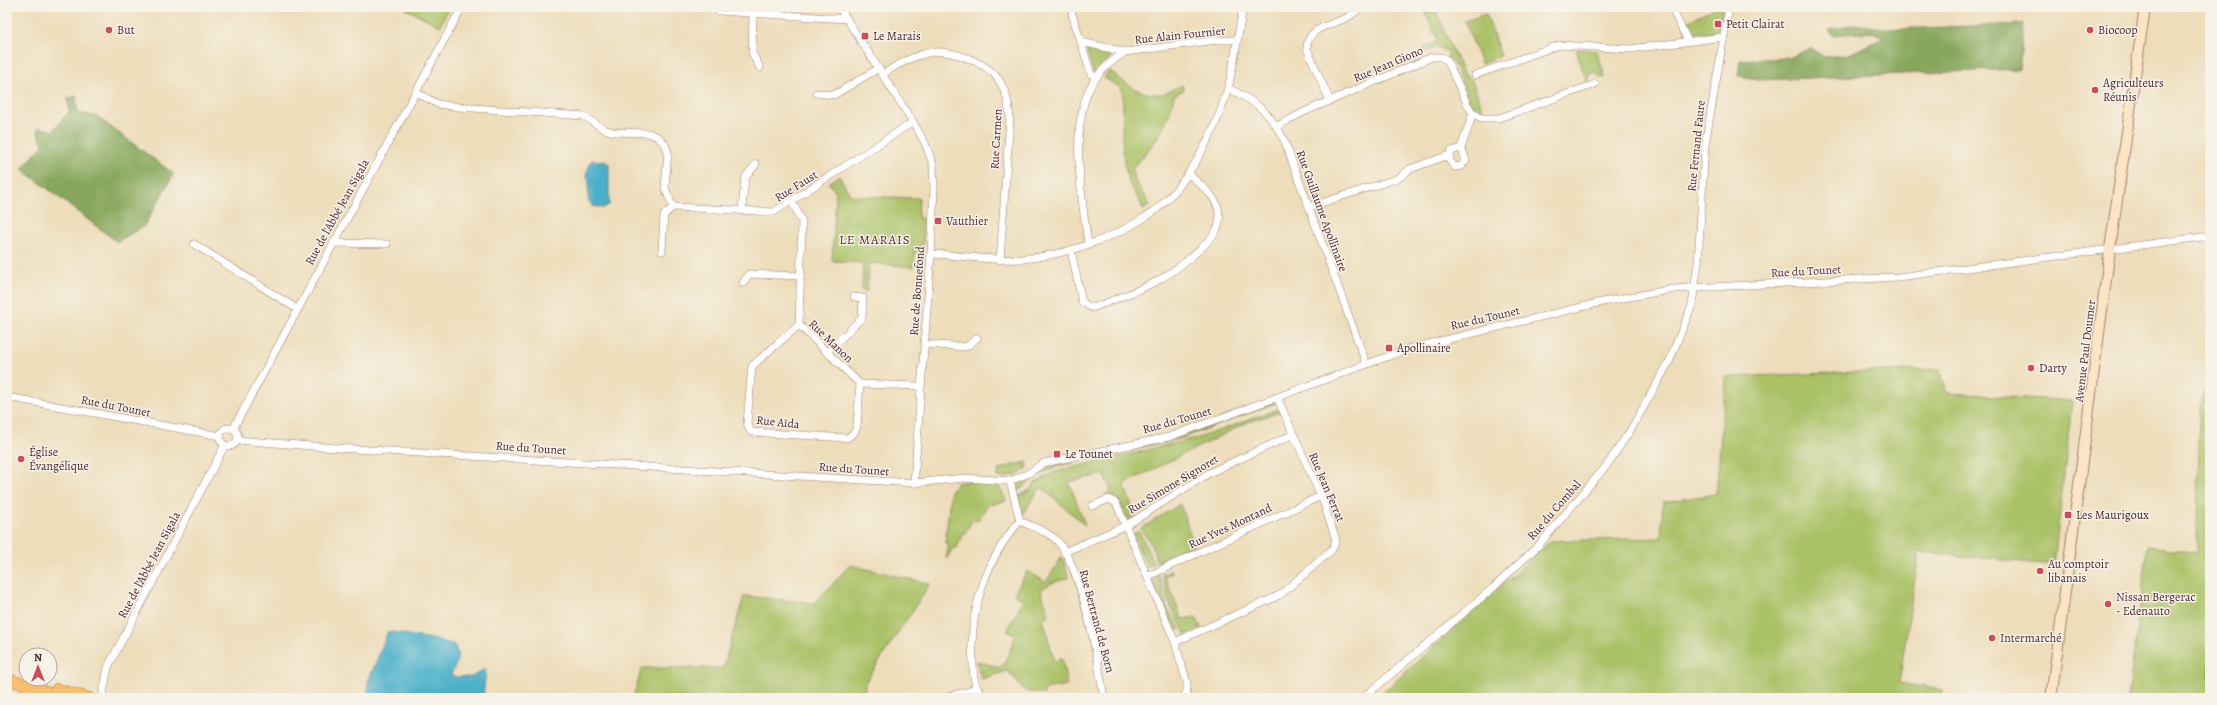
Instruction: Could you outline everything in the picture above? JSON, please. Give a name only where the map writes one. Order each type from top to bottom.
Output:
[{"type":"main road","name":"Avenue Paul Doumer","points":[[2051,698],[2110,249],[2145,7]]},
{"type":"main road","points":[[7,679],[18,682]]},
{"type":"main road","points":[[34,687],[64,698]]},
{"type":"main road","points":[[50,687],[89,698]]},
{"type":"street","name":"Rue de l'Abbé Jean Sigala","points":[[233,429],[333,243],[417,93],[462,7]]},
{"type":"street","points":[[713,7],[719,11],[847,19]]},
{"type":"street","name":"Rue de Bonnefond","points":[[839,7],[914,122],[925,143],[933,164],[934,189],[931,254],[914,483]]},
{"type":"street","points":[[931,254],[1000,260],[1024,258],[1071,250],[1108,237],[1148,216],[1175,191],[1189,174],[1215,125],[1228,88],[1243,7]]},
{"type":"street","points":[[1330,101],[1307,48],[1307,41],[1311,34],[1317,30],[1350,16],[1362,7]]},
{"type":"street","points":[[1671,7],[1688,41]]},
{"type":"street","name":"Rue Fernand Faure","points":[[1694,287],[1706,144],[1729,7]]},
{"type":"street","points":[[753,14],[752,53],[760,68]]},
{"type":"street","points":[[1072,14],[1091,74],[1096,78]]},
{"type":"street","points":[[1475,75],[1559,45],[1630,49],[1723,37]]},
{"type":"street","name":"Rue Alain Fournier","points":[[1081,42],[1125,52],[1217,40],[1237,40]]},
{"type":"street","name":"Rue Carmen","points":[[816,93],[834,94],[881,71],[933,52],[952,52],[989,68],[1001,82],[1008,97],[1010,117],[1000,260]]},
{"type":"street","name":"Rue Alain Fournier","points":[[1088,244],[1079,178],[1079,157],[1084,107],[1096,78],[1114,59],[1125,52]]},
{"type":"street","name":"Rue Jean Giono","points":[[1277,126],[1424,60],[1441,57],[1450,64],[1473,113]]},
{"type":"street","points":[[1449,155],[1452,165],[1461,166],[1466,160],[1461,148],[1473,113],[1481,118],[1499,118],[1595,84]]},
{"type":"street","name":"Rue Guillaume Apollinaire","points":[[1228,88],[1252,99],[1277,126],[1285,142],[1366,363]]},
{"type":"street","points":[[417,93],[438,104],[459,108],[584,116],[604,129],[614,132],[648,133],[658,137],[665,144],[668,152],[665,188],[667,198],[673,207],[664,215],[662,251]]},
{"type":"street","name":"Rue Faust","points":[[673,207],[774,212],[792,202],[914,122]]},
{"type":"street","points":[[1309,207],[1399,178],[1410,169],[1449,155],[1451,151],[1461,148]]},
{"type":"street","points":[[742,210],[746,178],[756,164]]},
{"type":"street","points":[[1071,250],[1082,302],[1092,308],[1127,295],[1158,280],[1206,243],[1218,228],[1219,214],[1216,203],[1211,195],[1189,174]]},
{"type":"street","name":"Rue Manon","points":[[792,202],[802,221],[799,325],[860,384]]},
{"type":"street","name":"Rue du Tounet","points":[[237,440],[337,448],[914,483],[964,478],[1010,481],[1027,474],[1044,463],[1169,437],[1366,363],[1408,349],[1456,336],[1602,302],[1694,287],[1898,277],[2210,236]]},
{"type":"street","points":[[333,243],[387,244]]},
{"type":"street","points":[[194,244],[297,309]]},
{"type":"street","points":[[743,283],[749,274],[800,276]]},
{"type":"street","name":"Rue du Combal","points":[[1363,698],[1494,587],[1538,546],[1607,466],[1630,431],[1669,362],[1691,307],[1694,287]]},
{"type":"street","points":[[827,352],[862,318],[863,298],[854,298]]},
{"type":"street","name":"Rue Aïda","points":[[799,325],[752,366],[747,422],[751,432],[847,438],[854,433],[857,427],[860,384]]},
{"type":"street","points":[[924,344],[966,347],[977,338]]},
{"type":"street","points":[[860,384],[920,386]]},
{"type":"street","name":"Rue du Tounet","points":[[7,397],[220,436]]},
{"type":"street","name":"Rue Jean Ferrat","points":[[1175,642],[1280,595],[1332,550],[1336,540],[1321,496],[1292,435],[1277,397]]},
{"type":"street","points":[[226,429],[233,429],[238,436],[237,440],[231,445],[225,445],[220,436],[226,429]]},
{"type":"street","name":"Rue Simone Signoret","points":[[1064,552],[1127,525],[1210,473],[1292,435]]},
{"type":"street","name":"Rue de l'Abbé Jean Sigala","points":[[102,698],[108,667],[225,445]]},
{"type":"street","points":[[985,698],[976,685],[971,642],[975,610],[985,578],[1011,530],[1020,521],[1010,481]]},
{"type":"street","name":"Rue Yves Montand","points":[[1148,576],[1321,496]]},
{"type":"street","points":[[1092,506],[1113,499],[1127,525],[1175,642],[1187,683],[1188,691],[1184,698]]},
{"type":"street","name":"Rue Bertrand de Born","points":[[1020,521],[1042,531],[1059,543],[1076,577],[1086,614],[1104,698]]},
{"type":"street","points":[[944,698],[972,690],[976,685]]},
{"type":"green space","points":[[403,7],[449,7],[440,26]]},
{"type":"green space","points":[[1423,7],[1434,7],[1463,74],[1472,80],[1485,116],[1472,107],[1453,62],[1447,58],[1449,53],[1438,47],[1426,52],[1424,48],[1438,41]]},
{"type":"green space","points":[[1716,7],[1723,7],[1719,29],[1716,32],[1690,33],[1685,23]]},
{"type":"green space","points":[[1486,14],[1501,56],[1481,64],[1465,21]]},
{"type":"green space","points":[[1853,24],[1892,29],[2024,24],[2019,69],[1763,80],[1738,76],[1740,60],[1789,58],[1811,48],[1824,57],[1847,55],[1883,38],[1872,32],[1833,35],[1829,30]]},
{"type":"green space","points":[[1090,48],[1109,53],[1111,56],[1097,72],[1093,72],[1087,51]]},
{"type":"green space","points":[[1576,49],[1597,51],[1605,78],[1599,77],[1594,72],[1590,74],[1587,82]]},
{"type":"green space","points":[[1109,70],[1132,87],[1145,93],[1162,94],[1182,85],[1184,90],[1174,95],[1172,106],[1159,135],[1147,152],[1132,168],[1136,183],[1150,205],[1143,210],[1130,186],[1124,160],[1122,139],[1123,95],[1121,88],[1104,78]]},
{"type":"green space","points":[[76,96],[78,113],[96,116],[174,174],[144,226],[117,242],[22,169],[43,145],[37,131],[39,127],[53,131],[69,111],[68,98]]},
{"type":"green space","points":[[839,176],[850,194],[854,196],[919,198],[918,218],[925,219],[922,251],[915,251],[914,267],[869,263],[867,291],[862,291],[863,263],[832,261],[836,193],[829,183]]},
{"type":"green space","points":[[2210,350],[2210,698],[2128,698],[2148,546],[2197,553],[2198,428]]},
{"type":"green space","points":[[1940,369],[1947,393],[2072,401],[2054,565],[1919,552],[1899,683],[1942,690],[1940,698],[1377,698],[1551,541],[1661,538],[1663,502],[1716,494],[1726,377]]},
{"type":"green space","points":[[1273,402],[1276,403],[1180,439],[1098,457],[1098,454],[1185,435]]},
{"type":"green space","points":[[1278,409],[1280,412],[1246,423],[1124,484],[1135,516],[1128,520],[1118,499],[1105,495],[1111,491],[1104,474],[1069,482],[1085,525],[1041,487],[1022,515],[1017,497],[1030,490],[1035,483],[1055,472],[1201,437]]},
{"type":"green space","points":[[1074,460],[1074,462],[1054,468],[1039,475],[1016,491],[1017,483],[1048,465]]},
{"type":"green space","points":[[1027,462],[1027,470],[1012,476],[998,478],[999,469]]},
{"type":"green space","points":[[972,481],[994,484],[1001,489],[1006,501],[988,505],[978,520],[973,519],[965,533],[963,532],[957,548],[954,547],[946,559],[949,543],[945,543],[951,489],[958,484],[955,483]]},
{"type":"green space","points":[[1180,504],[1194,545],[1157,562],[1151,544],[1141,529]]},
{"type":"green space","points":[[1139,531],[1154,563],[1147,567],[1133,534]]},
{"type":"green space","points":[[1062,557],[1069,578],[1051,583],[1041,590],[1049,615],[1043,618],[1054,661],[1062,659],[1067,685],[1045,689],[1044,694],[1025,691],[1008,671],[981,679],[977,661],[1000,668],[1009,653],[1016,636],[1007,631],[1023,600],[1014,594],[1027,571],[1046,582]]},
{"type":"green space","points":[[850,565],[930,584],[865,683],[864,698],[633,698],[642,668],[723,668],[744,596],[815,603]]},
{"type":"green space","points":[[1171,570],[1172,573],[1165,576],[1182,619],[1196,617],[1201,628],[1186,635],[1168,601],[1162,572],[1165,574]]},
{"type":"green space","points":[[1159,574],[1166,606],[1180,629],[1173,632],[1152,581],[1153,577]]},
{"type":"water","points":[[592,160],[606,162],[609,164],[609,205],[603,208],[593,206],[588,200],[589,180],[586,174]]},
{"type":"water","points":[[388,631],[441,641],[454,645],[458,656],[451,674],[453,677],[472,677],[486,668],[483,698],[368,698],[368,682]]},
{"type":"place","name":"Petit Clairat","points":[[1718,24]]},
{"type":"place","name":"But","points":[[109,30]]},
{"type":"place","name":"Biocoop","points":[[2090,30]]},
{"type":"place","name":"Le Marais","points":[[865,36]]},
{"type":"place","name":"Agriculteurs Réunis","points":[[2095,90]]},
{"type":"place","name":"Vauthier","points":[[938,221]]},
{"type":"place","name":"Apollinaire","points":[[1389,348]]},
{"type":"place","name":"Darty","points":[[2031,368]]},
{"type":"place","name":"Le Tounet","points":[[1057,454]]},
{"type":"place","name":"Église Évangélique","points":[[21,459]]},
{"type":"place","name":"Les Maurigoux","points":[[2068,515]]},
{"type":"place","name":"Au comptoir libanais","points":[[2040,571]]},
{"type":"place","name":"Nissan Bergerac - Edenauto","points":[[2108,604]]},
{"type":"place","name":"Intermarché","points":[[1992,638]]},
{"type":"district","name":"LE MARAIS","points":[[875,239]]}]
